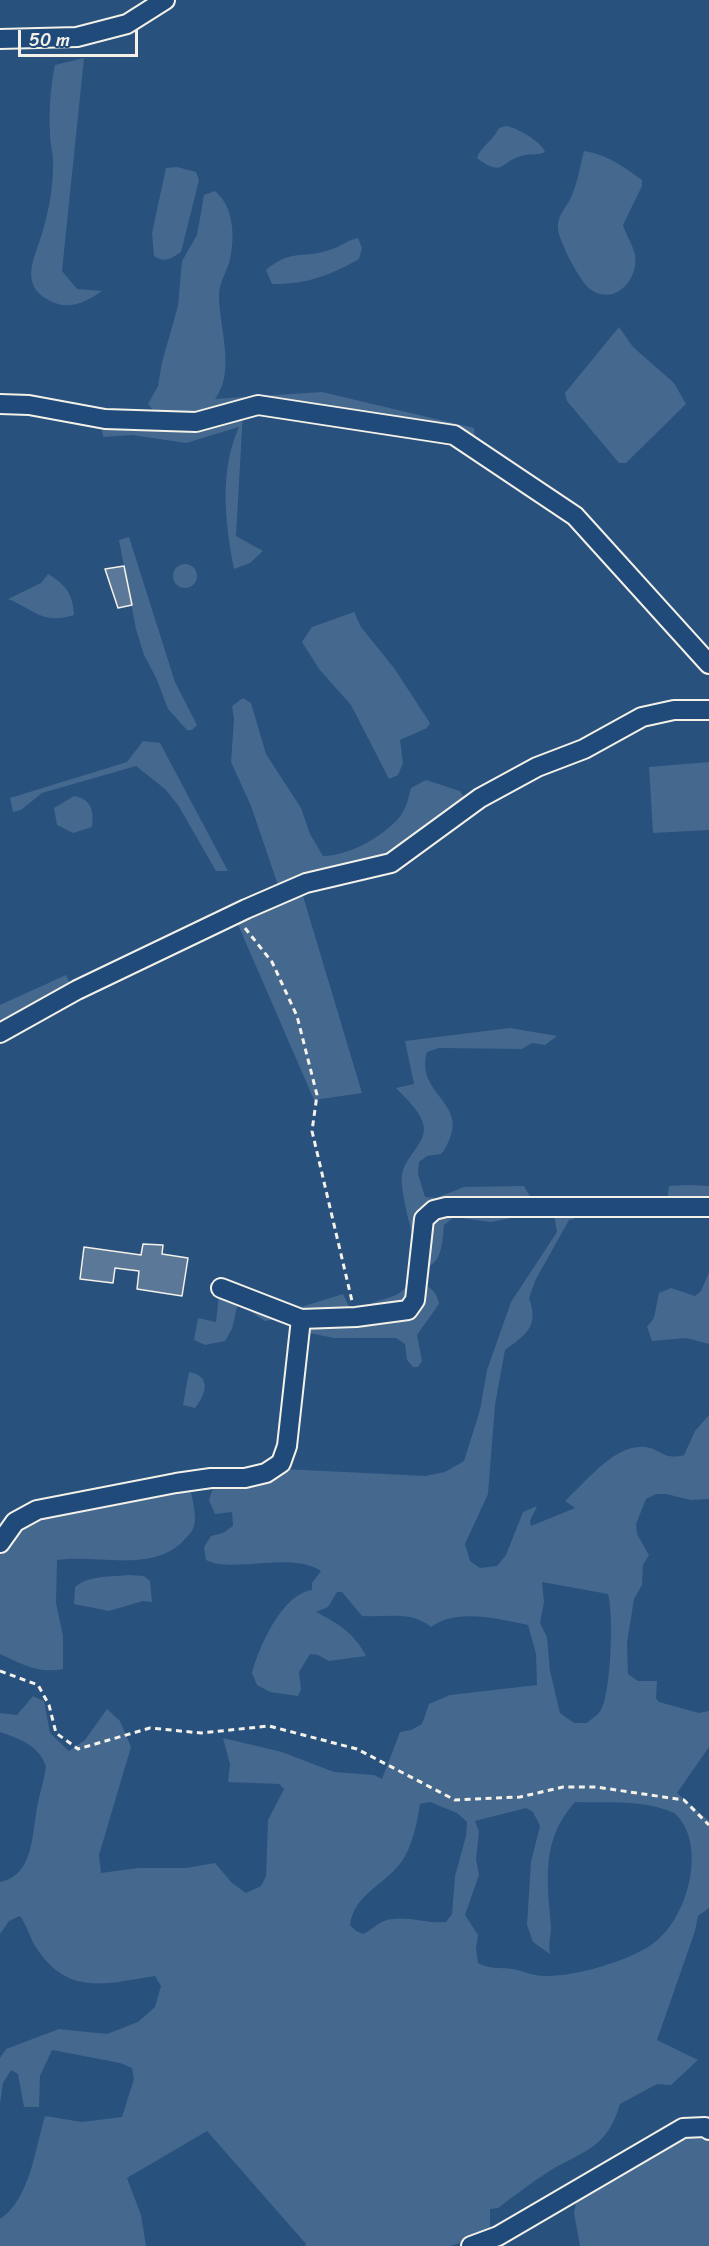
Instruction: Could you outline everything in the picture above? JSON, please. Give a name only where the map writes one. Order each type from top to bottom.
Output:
[{"type":"street","points":[[0,39],[77,37],[127,24],[165,0]]},
{"type":"street","points":[[0,404],[29,405],[105,419],[196,422],[258,405],[454,435],[575,516],[709,664]]},
{"type":"street","points":[[0,1033],[77,990],[236,914],[306,884],[391,863],[480,798],[537,767],[585,749],[642,717],[674,710],[709,710]]},
{"type":"street","points":[[221,1288],[301,1319],[356,1317],[408,1310],[415,1300],[424,1219],[434,1210],[447,1207],[507,1205],[709,1207]]},
{"type":"street","points":[[0,1543],[15,1522],[37,1510],[176,1483],[211,1478],[245,1478],[266,1473],[281,1463],[287,1446],[301,1319]]},
{"type":"street","points":[[471,2246],[498,2236],[683,2128],[705,2127],[709,2130]]},
{"type":"path","points":[[236,914],[253,941],[272,962],[297,1016],[316,1095],[312,1131],[356,1317]]},
{"type":"path","points":[[0,1671],[38,1685],[49,1705],[56,1733],[78,1749],[150,1728],[201,1733],[269,1726],[357,1749],[455,1800],[520,1797],[563,1787],[596,1787],[684,1800],[709,1825]]},
{"type":"shaded area","points":[[84,58],[62,271],[77,289],[102,291],[80,303],[61,305],[43,296],[36,289],[31,271],[47,215],[51,190],[53,162],[50,108],[55,65]]},
{"type":"shaded area","points":[[506,126],[528,136],[545,152],[521,156],[497,168],[485,164],[477,158],[481,150],[499,128]]},
{"type":"shaded area","points":[[584,151],[608,158],[642,180],[642,186],[623,225],[635,255],[633,273],[623,288],[608,295],[599,294],[586,285],[571,261],[558,229],[561,215],[574,190]]},
{"type":"shaded area","points":[[177,167],[196,172],[199,180],[181,252],[165,260],[154,256],[152,233],[166,168]]},
{"type":"shaded area","points":[[215,191],[226,205],[232,222],[232,241],[230,260],[219,291],[225,363],[221,388],[215,399],[322,392],[474,428],[475,443],[236,404],[192,414],[154,411],[148,404],[158,386],[162,362],[178,306],[182,261],[197,235],[204,195]]},
{"type":"shaded area","points":[[358,238],[362,248],[359,259],[349,265],[307,281],[272,284],[266,270],[275,263],[292,256],[323,252]]},
{"type":"shaded area","points":[[619,327],[633,347],[674,383],[686,404],[626,463],[619,463],[567,401],[565,393]]},
{"type":"shaded area","points":[[243,412],[236,536],[263,551],[250,563],[234,569],[226,515],[226,479],[239,427],[186,443],[132,435],[103,437],[101,423]]},
{"type":"shaded area","points":[[129,537],[175,682],[197,725],[192,730],[187,730],[168,709],[144,655],[136,629],[119,540]]},
{"type":"shaded area","points":[[185,564],[194,567],[197,576],[194,585],[185,588],[176,585],[173,576],[176,567]]},
{"type":"shaded area","points":[[48,574],[60,582],[67,591],[72,601],[74,615],[63,618],[47,617],[8,599],[41,583]]},
{"type":"shaded area","points":[[354,612],[361,627],[394,668],[430,723],[427,728],[400,740],[403,763],[398,775],[389,779],[351,705],[319,669],[302,642],[312,627]]},
{"type":"shaded area","points":[[243,698],[251,703],[266,754],[301,808],[310,834],[323,856],[352,850],[380,834],[401,815],[411,788],[426,780],[460,791],[466,800],[391,854],[279,888],[251,806],[231,762],[234,719],[232,706]]},
{"type":"shaded area","points":[[143,741],[160,743],[228,871],[216,871],[178,805],[165,789],[136,766],[42,793],[21,810],[13,812],[10,798],[127,762]]},
{"type":"shaded area","points":[[709,762],[709,830],[653,833],[649,767]]},
{"type":"shaded area","points":[[74,796],[80,797],[90,806],[92,827],[73,833],[57,825],[54,808]]},
{"type":"shaded area","points":[[303,896],[362,1093],[314,1100],[236,920],[276,903]]},
{"type":"shaded area","points":[[66,975],[72,988],[0,1025],[0,1005]]},
{"type":"shaded area","points":[[510,1028],[557,1036],[545,1045],[532,1043],[522,1049],[439,1048],[427,1052],[425,1066],[428,1077],[451,1115],[453,1126],[444,1150],[441,1154],[427,1156],[419,1162],[418,1174],[425,1197],[436,1198],[464,1187],[524,1186],[532,1200],[531,1214],[491,1222],[454,1217],[444,1225],[438,1257],[435,1262],[424,1268],[403,1194],[403,1169],[420,1143],[424,1131],[421,1117],[396,1088],[414,1084],[405,1041]]},
{"type":"shaded area","points":[[669,1186],[709,1186],[709,1204],[667,1202]]},
{"type":"shaded area","points":[[553,1208],[571,1208],[574,1219],[569,1220],[536,1279],[529,1298],[533,1316],[532,1323],[525,1334],[505,1350],[495,1405],[488,1494],[465,1544],[470,1561],[480,1568],[497,1566],[506,1555],[523,1512],[537,1506],[530,1521],[531,1526],[575,1508],[565,1501],[611,1458],[633,1448],[650,1448],[671,1456],[684,1455],[695,1431],[709,1415],[709,1499],[691,1500],[656,1494],[646,1499],[636,1524],[637,1534],[649,1555],[643,1565],[642,1585],[634,1599],[627,1643],[628,1674],[638,1681],[657,1681],[656,1698],[659,1702],[699,1713],[709,1711],[709,1747],[677,1793],[709,1821],[709,1908],[698,1916],[695,1931],[657,2040],[698,2060],[671,2085],[657,2084],[620,2104],[608,2131],[593,2147],[548,2172],[498,2208],[490,2209],[490,2232],[451,2246],[305,2246],[306,2244],[207,2131],[127,2178],[141,2215],[146,2246],[0,2246],[0,2219],[10,2210],[25,2186],[45,2116],[82,2122],[122,2117],[134,2079],[132,2068],[120,2063],[52,2050],[40,2076],[39,2107],[24,2107],[18,2074],[11,2070],[3,2083],[0,2104],[0,2058],[6,2049],[59,2029],[107,2034],[138,2022],[155,2007],[161,1986],[155,1976],[90,1983],[62,1974],[49,1964],[37,1949],[20,1916],[9,1921],[0,1934],[0,1882],[19,1872],[29,1853],[46,1767],[39,1754],[28,1744],[0,1732],[0,1713],[17,1715],[33,1696],[44,1701],[50,1733],[69,1751],[85,1740],[107,1709],[120,1721],[131,1747],[99,1855],[101,1873],[138,1868],[186,1868],[215,1863],[232,1883],[246,1893],[261,1886],[266,1876],[268,1820],[284,1789],[279,1784],[228,1782],[230,1764],[223,1738],[282,1752],[334,1772],[374,1775],[382,1779],[400,1732],[411,1730],[422,1724],[429,1704],[450,1695],[537,1685],[536,1654],[528,1625],[465,1616],[441,1621],[431,1627],[415,1618],[362,1616],[342,1592],[337,1592],[328,1607],[316,1612],[345,1630],[357,1641],[366,1656],[329,1661],[318,1655],[310,1654],[299,1672],[301,1689],[298,1696],[270,1692],[257,1685],[252,1673],[260,1650],[273,1623],[282,1611],[301,1594],[312,1590],[312,1583],[321,1571],[309,1565],[294,1563],[217,1564],[206,1560],[204,1547],[211,1536],[223,1533],[233,1526],[232,1512],[215,1514],[209,1500],[214,1485],[284,1469],[425,1476],[445,1472],[464,1461],[480,1410],[487,1370],[511,1302],[557,1232]],"holes":[[[542,1582],[608,1594],[611,1635],[607,1688],[601,1710],[587,1723],[574,1723],[560,1713],[550,1671],[547,1637],[540,1623],[544,1602]],[[430,1802],[457,1813],[467,1822],[466,1836],[455,1876],[452,1914],[446,1922],[400,1918],[381,1922],[363,1934],[356,1931],[350,1925],[357,1906],[404,1859],[413,1836],[420,1804]],[[575,1802],[638,1804],[674,1813],[685,1826],[692,1862],[683,1902],[674,1920],[662,1936],[648,1947],[624,1959],[577,1973],[535,1975],[478,1963],[476,1948],[478,1935],[465,1915],[479,1875],[476,1859],[479,1832],[475,1821],[526,1808],[533,1812],[540,1826],[531,1862],[527,1925],[533,1942],[550,1954],[549,1861],[551,1846],[564,1816]]]},
{"type":"shaded area","points":[[709,1272],[709,1344],[686,1338],[652,1341],[647,1327],[654,1318],[659,1293],[671,1288],[695,1296],[701,1291]]},
{"type":"shaded area","points":[[410,1282],[429,1287],[438,1298],[439,1304],[417,1335],[422,1361],[418,1367],[413,1367],[407,1360],[405,1344],[396,1338],[334,1338],[304,1332],[298,1308],[343,1294],[350,1309],[361,1311],[374,1302],[399,1293]]},
{"type":"shaded area","points":[[220,1284],[281,1318],[265,1321],[238,1303],[232,1329],[225,1341],[205,1345],[194,1340],[198,1318],[216,1322]]},
{"type":"shaded area","points":[[189,1372],[201,1377],[205,1386],[202,1397],[195,1408],[183,1405]]},
{"type":"shaded area","points":[[189,1482],[194,1525],[189,1535],[172,1550],[142,1559],[57,1560],[56,1603],[63,1636],[63,1669],[38,1669],[0,1654],[0,1553],[22,1522]]},
{"type":"shaded area","points":[[144,1576],[150,1581],[152,1602],[143,1601],[109,1611],[74,1604],[75,1587],[81,1583],[101,1577]]},
{"type":"shaded area","points":[[709,2115],[709,2246],[580,2246],[574,2213],[578,2194],[703,2121]]},
{"type":"building","points":[[124,566],[132,605],[118,608],[105,569]]},
{"type":"building","points":[[143,1244],[163,1245],[162,1254],[188,1258],[182,1296],[137,1289],[139,1271],[115,1268],[113,1283],[80,1279],[84,1247],[141,1255]]}]
